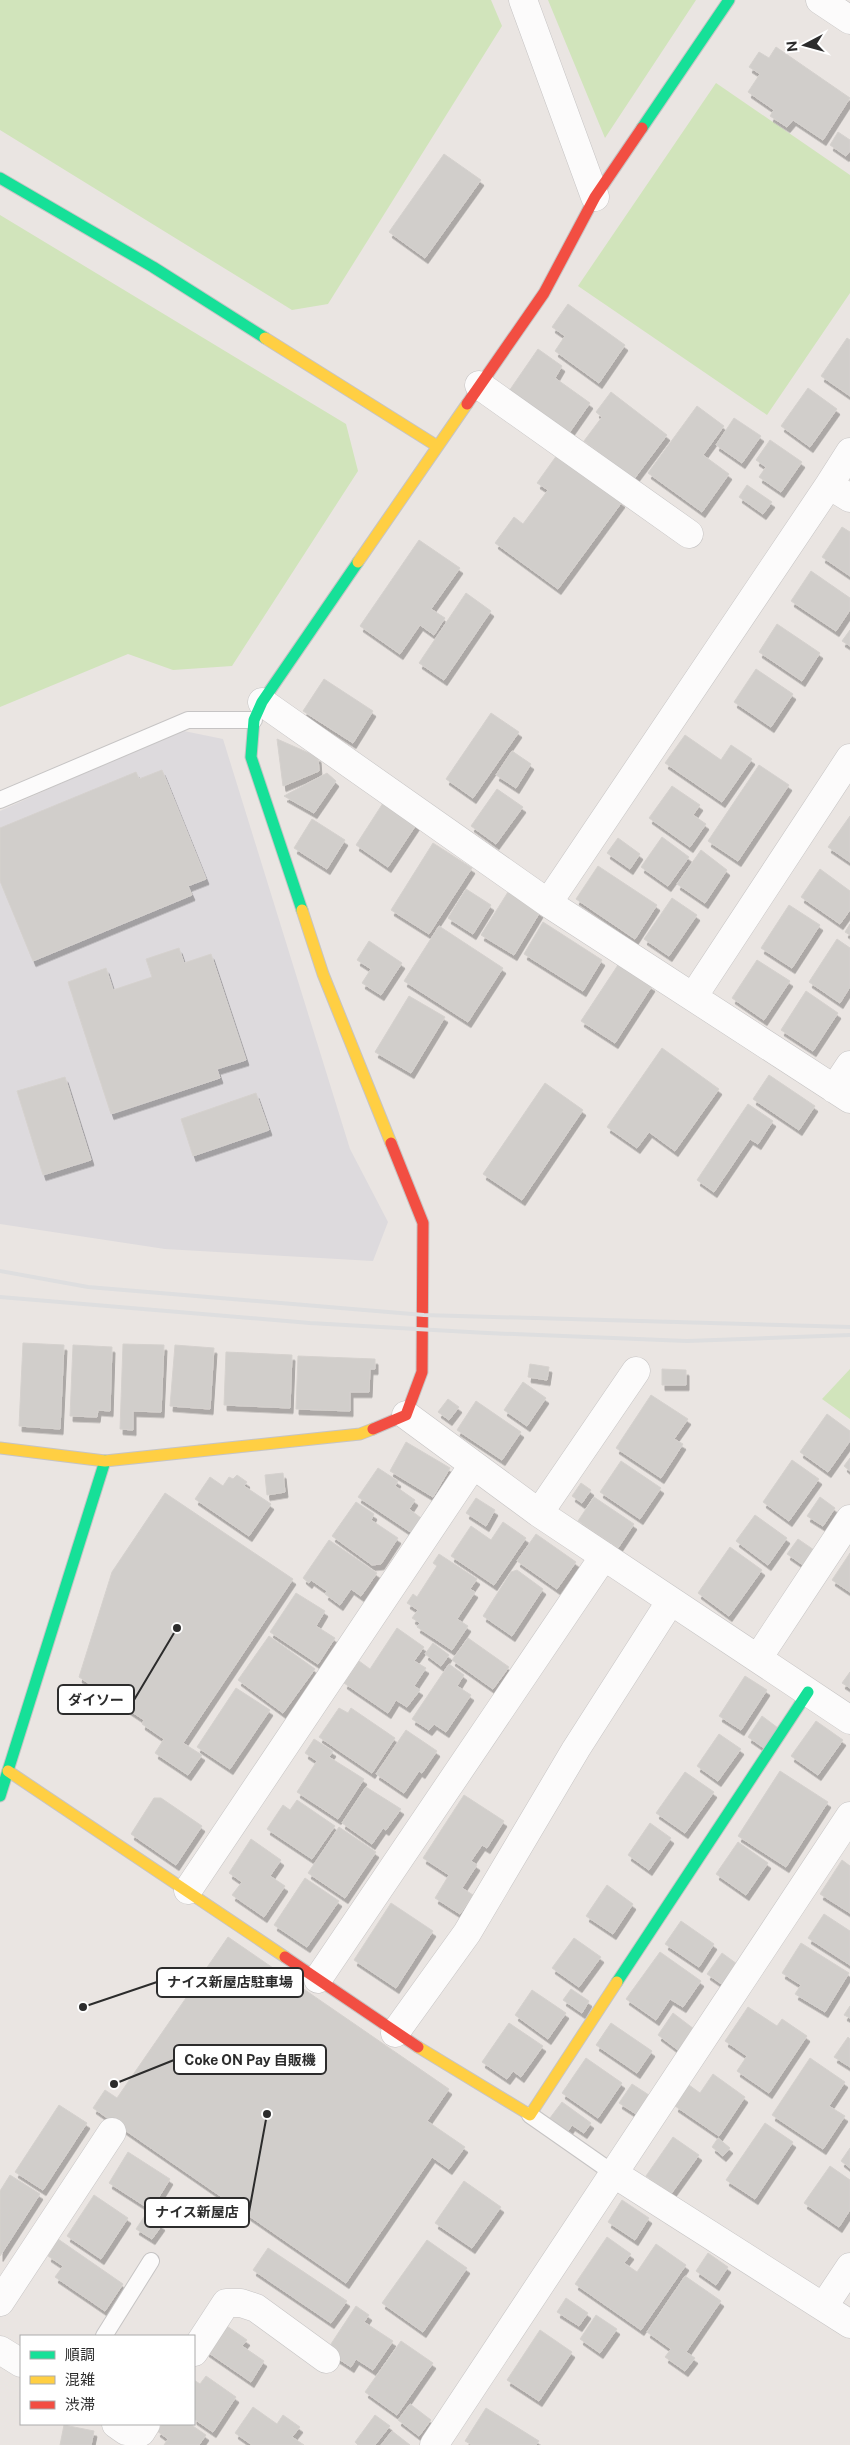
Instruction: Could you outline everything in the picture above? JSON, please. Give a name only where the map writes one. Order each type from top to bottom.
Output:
[{"type":"street","points":[[523,0],[596,197]]},
{"type":"street","points":[[0,1448],[105,1461],[360,1434],[406,1415],[422,1372],[424,1314],[423,1223],[323,974],[251,757],[258,711],[437,446],[544,293],[596,197],[729,0]]},
{"type":"street","points":[[820,0],[850,20]]},
{"type":"street","points":[[0,178],[153,267],[437,446]]},
{"type":"street","points":[[479,386],[689,534]]},
{"type":"street","points":[[548,903],[840,491],[850,452]]},
{"type":"street","points":[[258,711],[548,903],[842,1094],[850,1065]]},
{"type":"street","points":[[692,997],[850,758]]},
{"type":"street","points":[[539,1513],[636,1371]]},
{"type":"street","points":[[406,1415],[539,1513],[670,1602],[850,1720]]},
{"type":"street","points":[[0,1796],[105,1461]]},
{"type":"street","points":[[188,1890],[473,1465]]},
{"type":"street","points":[[758,1658],[850,1519]]},
{"type":"street","points":[[318,1979],[604,1556]]},
{"type":"street","points":[[395,2033],[467,1934],[576,1749],[670,1602]]},
{"type":"street","points":[[8,1772],[188,1890],[395,2033],[530,2115],[808,1692]]},
{"type":"street","points":[[434,2445],[850,1816]]},
{"type":"street","points":[[0,2302],[112,2132]]},
{"type":"street","points":[[613,2173],[850,2324]]},
{"type":"street","points":[[824,2306],[850,2267]]},
{"type":"street","points":[[195,2350],[226,2302],[241,2302],[256,2308],[326,2360]]},
{"type":"street","points":[[0,2350],[20,2362]]},
{"type":"street","points":[[118,2425],[126,2430],[141,2432],[145,2425]]},
{"type":"lane","points":[[0,800],[188,720],[258,711]]},
{"type":"lane","points":[[530,2115],[613,2173]]},
{"type":"lane","points":[[105,2335],[151,2261]]},
{"type":"shaded area","points":[[179,730],[223,739],[350,1149],[388,1222],[373,1261],[165,1249],[0,1224],[0,811]]},
{"type":"green space","points":[[0,0],[491,0],[502,26],[328,304],[292,310],[0,130]]},
{"type":"green space","points":[[548,0],[696,0],[605,138]]},
{"type":"green space","points":[[716,83],[850,175],[850,293],[767,415],[578,286]]},
{"type":"green space","points":[[0,215],[346,424],[358,471],[232,666],[173,670],[128,654],[0,707]]},
{"type":"green space","points":[[850,1369],[850,1419],[822,1399]]},
{"type":"building","points":[[776,47],[850,98],[823,140],[793,120],[787,127],[770,116],[774,110],[748,92],[760,74],[749,67],[759,52],[769,58]]},
{"type":"building","points":[[838,132],[850,140],[850,151],[846,156],[830,145]]},
{"type":"building","points":[[444,154],[481,180],[425,258],[389,232]]},
{"type":"building","points":[[568,304],[625,345],[599,383],[555,351],[565,336],[552,327]]},
{"type":"building","points":[[847,338],[850,340],[850,396],[821,376]]},
{"type":"building","points":[[538,349],[562,366],[555,378],[590,403],[567,436],[507,394]]},
{"type":"building","points":[[808,388],[837,409],[810,447],[781,426]]},
{"type":"building","points":[[611,392],[667,435],[634,479],[584,441],[602,417],[596,412]]},
{"type":"building","points":[[697,406],[724,426],[703,455],[729,474],[702,512],[648,473]]},
{"type":"building","points":[[734,418],[761,436],[742,463],[716,445]]},
{"type":"building","points":[[770,440],[802,462],[781,492],[759,477],[766,467],[756,460]]},
{"type":"building","points":[[557,455],[622,502],[558,589],[495,543],[514,517],[523,524],[548,490],[537,483]]},
{"type":"building","points":[[747,485],[772,502],[763,514],[739,497]]},
{"type":"building","points":[[842,527],[850,532],[850,576],[822,557]]},
{"type":"building","points":[[419,540],[460,568],[431,609],[445,618],[434,635],[420,625],[400,654],[360,626]]},
{"type":"building","points":[[811,571],[850,598],[850,610],[836,631],[791,601]]},
{"type":"building","points":[[466,593],[491,611],[444,680],[419,663]]},
{"type":"building","points":[[777,624],[820,653],[802,681],[759,652]]},
{"type":"building","points":[[850,630],[850,646],[842,641]]},
{"type":"building","points":[[756,669],[793,694],[771,727],[734,702]]},
{"type":"building","points":[[324,679],[373,711],[353,743],[303,711]]},
{"type":"building","points":[[491,713],[519,732],[473,798],[446,779]]},
{"type":"building","points":[[685,735],[721,760],[731,745],[752,759],[722,802],[665,763]]},
{"type":"building","points":[[277,739],[318,757],[319,771],[283,786]]},
{"type":"building","points":[[512,751],[531,764],[516,788],[496,775]]},
{"type":"building","points":[[759,765],[789,785],[738,861],[708,841]]},
{"type":"building","points":[[162,770],[206,879],[188,886],[192,895],[33,961],[0,881],[0,828],[136,772],[139,779]]},
{"type":"building","points":[[327,773],[336,781],[314,813],[284,796]]},
{"type":"building","points":[[672,786],[700,805],[693,815],[706,824],[690,847],[649,818]]},
{"type":"building","points":[[497,789],[523,807],[496,844],[471,826]]},
{"type":"building","points":[[385,800],[418,822],[388,867],[356,845]]},
{"type":"building","points":[[850,816],[850,862],[828,847]]},
{"type":"building","points":[[312,819],[345,840],[327,869],[294,848]]},
{"type":"building","points":[[662,837],[689,857],[668,886],[641,867]]},
{"type":"building","points":[[618,838],[640,854],[630,869],[607,853]]},
{"type":"building","points":[[433,843],[472,868],[429,934],[391,910]]},
{"type":"building","points":[[701,850],[727,870],[705,903],[677,884]]},
{"type":"building","points":[[598,866],[657,905],[635,939],[576,899]]},
{"type":"building","points":[[820,869],[850,891],[850,910],[840,924],[801,897]]},
{"type":"building","points":[[466,889],[491,905],[473,934],[448,918]]},
{"type":"building","points":[[508,892],[540,912],[514,955],[481,935]]},
{"type":"building","points":[[672,898],[697,915],[669,956],[644,939]]},
{"type":"building","points":[[789,905],[820,925],[792,968],[761,948]]},
{"type":"building","points":[[543,922],[602,960],[583,991],[524,954]]},
{"type":"building","points":[[850,924],[850,935],[845,932]]},
{"type":"building","points":[[439,926],[503,968],[468,1022],[404,981]]},
{"type":"building","points":[[837,939],[850,948],[850,987],[840,1003],[809,982]]},
{"type":"building","points":[[369,941],[402,963],[381,995],[362,983],[371,969],[357,960]]},
{"type":"building","points":[[179,948],[184,963],[211,954],[246,1060],[217,1069],[220,1078],[111,1114],[68,982],[106,968],[113,990],[152,977],[146,959]]},
{"type":"building","points":[[757,960],[790,981],[764,1020],[732,998]]},
{"type":"building","points":[[618,965],[652,986],[615,1043],[581,1021]]},
{"type":"building","points":[[806,991],[838,1013],[813,1051],[781,1030]]},
{"type":"building","points":[[409,996],[445,1017],[411,1073],[375,1052]]},
{"type":"building","points":[[662,1048],[719,1089],[675,1151],[649,1132],[637,1148],[607,1127]]},
{"type":"building","points":[[769,1075],[815,1106],[799,1130],[753,1099]]},
{"type":"building","points":[[65,1077],[91,1160],[43,1175],[17,1091]]},
{"type":"building","points":[[545,1083],[583,1110],[522,1200],[483,1174]]},
{"type":"building","points":[[256,1093],[269,1130],[193,1156],[181,1119]]},
{"type":"building","points":[[748,1104],[773,1121],[758,1144],[750,1139],[714,1192],[697,1180]]},
{"type":"building","points":[[23,1343],[64,1345],[60,1429],[19,1426]]},
{"type":"building","points":[[123,1344],[164,1345],[161,1412],[133,1411],[133,1430],[120,1429]]},
{"type":"building","points":[[73,1345],[112,1347],[110,1411],[98,1410],[97,1417],[70,1416]]},
{"type":"building","points":[[175,1345],[214,1348],[210,1409],[170,1406]]},
{"type":"building","points":[[226,1352],[292,1355],[290,1408],[224,1405]]},
{"type":"building","points":[[298,1356],[375,1359],[375,1369],[370,1369],[369,1392],[350,1392],[350,1411],[296,1409]]},
{"type":"building","points":[[530,1364],[549,1367],[547,1380],[528,1377]]},
{"type":"building","points":[[662,1369],[686,1370],[686,1385],[662,1385]]},
{"type":"building","points":[[523,1382],[546,1398],[527,1426],[504,1410]]},
{"type":"building","points":[[651,1395],[688,1419],[674,1439],[683,1444],[661,1478],[616,1448]]},
{"type":"building","points":[[448,1399],[459,1407],[449,1420],[438,1412]]},
{"type":"building","points":[[476,1401],[521,1432],[502,1460],[457,1430]]},
{"type":"building","points":[[827,1414],[850,1431],[850,1441],[828,1472],[800,1452]]},
{"type":"building","points":[[406,1442],[450,1468],[433,1497],[390,1471]]},
{"type":"building","points":[[850,1458],[850,1471],[844,1466]]},
{"type":"building","points":[[792,1460],[819,1479],[789,1521],[763,1502]]},
{"type":"building","points":[[621,1461],[661,1488],[640,1519],[600,1492]]},
{"type":"building","points":[[378,1468],[398,1481],[395,1486],[415,1500],[409,1509],[421,1518],[412,1533],[358,1497]]},
{"type":"building","points":[[283,1473],[285,1492],[267,1495],[265,1475]]},
{"type":"building","points":[[237,1475],[247,1482],[244,1486],[271,1504],[249,1536],[195,1499],[210,1477],[223,1486],[229,1477],[233,1479]]},
{"type":"building","points":[[581,1483],[591,1490],[582,1503],[572,1496]]},
{"type":"building","points":[[165,1493],[293,1579],[183,1743],[202,1755],[188,1775],[155,1753],[164,1739],[142,1724],[144,1720],[79,1677],[112,1572]]},
{"type":"building","points":[[594,1497],[634,1524],[618,1548],[578,1521]]},
{"type":"building","points":[[820,1497],[835,1508],[823,1526],[807,1516]]},
{"type":"building","points":[[476,1498],[495,1510],[486,1526],[466,1513]]},
{"type":"building","points":[[356,1502],[374,1514],[371,1520],[398,1538],[381,1564],[372,1565],[332,1536]]},
{"type":"building","points":[[755,1515],[787,1538],[768,1565],[736,1541]]},
{"type":"building","points":[[503,1522],[526,1538],[494,1585],[451,1556],[471,1526],[491,1540]]},
{"type":"building","points":[[536,1534],[576,1562],[557,1589],[517,1561]]},
{"type":"building","points":[[798,1539],[814,1550],[803,1565],[787,1554]]},
{"type":"building","points":[[329,1540],[377,1573],[361,1596],[351,1589],[340,1605],[325,1594],[327,1591],[311,1580],[309,1583],[303,1578]]},
{"type":"building","points":[[730,1547],[762,1570],[729,1616],[698,1593]]},
{"type":"building","points":[[850,1553],[850,1592],[832,1580]]},
{"type":"building","points":[[439,1554],[477,1579],[470,1589],[475,1592],[457,1619],[468,1626],[452,1650],[417,1627],[420,1623],[412,1618],[418,1610],[407,1603],[413,1594],[417,1597],[437,1566],[433,1563]]},
{"type":"building","points":[[517,1570],[543,1589],[512,1636],[483,1616],[511,1572]]},
{"type":"building","points":[[296,1593],[325,1611],[316,1626],[335,1638],[318,1664],[270,1632]]},
{"type":"building","points":[[397,1628],[424,1647],[414,1661],[426,1668],[414,1686],[420,1690],[407,1707],[396,1700],[388,1713],[344,1683],[359,1661],[370,1669]]},
{"type":"building","points":[[269,1636],[315,1669],[283,1713],[238,1680]]},
{"type":"building","points":[[468,1638],[509,1667],[493,1689],[452,1660]]},
{"type":"building","points":[[433,1643],[449,1655],[441,1666],[425,1654]]},
{"type":"building","points":[[449,1664],[464,1675],[457,1686],[471,1695],[446,1732],[434,1724],[429,1730],[412,1719]]},
{"type":"building","points":[[850,1672],[850,1688],[842,1683]]},
{"type":"building","points":[[745,1676],[767,1690],[741,1730],[719,1716]]},
{"type":"building","points":[[236,1688],[270,1710],[230,1769],[197,1747]]},
{"type":"building","points":[[339,1708],[348,1713],[351,1708],[395,1738],[372,1773],[319,1737]]},
{"type":"building","points":[[762,1716],[778,1728],[764,1748],[748,1737]]},
{"type":"building","points":[[816,1721],[843,1740],[818,1775],[791,1756]]},
{"type":"building","points":[[406,1730],[437,1751],[422,1773],[419,1771],[404,1793],[376,1774]]},
{"type":"building","points":[[719,1734],[741,1749],[718,1781],[697,1766]]},
{"type":"building","points":[[314,1739],[333,1751],[329,1757],[364,1779],[338,1819],[297,1792],[317,1761],[305,1753]]},
{"type":"building","points":[[780,1771],[828,1802],[786,1867],[738,1836]]},
{"type":"building","points":[[685,1772],[714,1792],[685,1833],[656,1813]]},
{"type":"building","points":[[366,1787],[401,1809],[386,1830],[383,1828],[372,1844],[342,1823]]},
{"type":"building","points":[[464,1795],[504,1821],[487,1848],[482,1845],[471,1861],[477,1865],[462,1888],[473,1895],[460,1914],[435,1898],[449,1875],[423,1858]]},
{"type":"building","points":[[154,1798],[161,1798],[202,1826],[176,1865],[131,1834]]},
{"type":"building","points":[[297,1800],[335,1826],[312,1859],[267,1829],[283,1805],[290,1810]]},
{"type":"building","points":[[650,1823],[671,1838],[649,1870],[628,1855]]},
{"type":"building","points":[[339,1827],[376,1852],[345,1898],[308,1873]]},
{"type":"building","points":[[251,1839],[281,1860],[270,1876],[285,1886],[264,1917],[232,1895],[242,1882],[229,1873]]},
{"type":"building","points":[[738,1842],[768,1863],[746,1895],[716,1874]]},
{"type":"building","points":[[842,1860],[850,1866],[850,1913],[820,1894]]},
{"type":"building","points":[[305,1878],[339,1901],[307,1947],[274,1925]]},
{"type":"building","points":[[607,1885],[633,1904],[613,1934],[586,1916]]},
{"type":"building","points":[[391,1903],[433,1931],[396,1988],[354,1960]]},
{"type":"building","points":[[824,1914],[850,1931],[850,1965],[808,1938]]},
{"type":"building","points":[[681,1921],[714,1944],[699,1967],[665,1944]]},
{"type":"building","points":[[228,1937],[449,2089],[427,2121],[465,2147],[449,2169],[432,2157],[346,2283],[93,2108],[105,2090],[117,2098]]},
{"type":"building","points":[[574,1938],[601,1957],[579,1987],[552,1968]]},
{"type":"building","points":[[801,1943],[849,1973],[825,2012],[795,1994],[801,1985],[782,1973]]},
{"type":"building","points":[[660,1952],[701,1981],[683,2007],[670,1999],[656,2020],[626,1999]]},
{"type":"building","points":[[722,1953],[737,1964],[723,1985],[707,1974]]},
{"type":"building","points":[[571,1989],[589,2001],[582,2013],[563,2000]]},
{"type":"building","points":[[532,1990],[566,2013],[548,2039],[515,2015]]},
{"type":"building","points":[[850,2006],[850,2018],[844,2015]]},
{"type":"building","points":[[748,2007],[777,2026],[782,2019],[807,2036],[769,2093],[737,2071],[747,2056],[725,2041]]},
{"type":"building","points":[[673,2013],[694,2029],[678,2050],[658,2035]]},
{"type":"building","points":[[509,2023],[543,2046],[521,2077],[513,2071],[507,2079],[482,2062]]},
{"type":"building","points":[[611,2023],[652,2051],[637,2073],[596,2045]]},
{"type":"building","points":[[848,2037],[850,2039],[850,2067],[834,2057]]},
{"type":"building","points":[[586,2058],[622,2083],[598,2118],[562,2093]]},
{"type":"building","points":[[810,2058],[845,2082],[829,2106],[845,2116],[823,2149],[772,2115]]},
{"type":"building","points":[[713,2074],[745,2097],[719,2136],[675,2106],[689,2085],[700,2093]]},
{"type":"building","points":[[632,2084],[652,2097],[639,2116],[619,2103]]},
{"type":"building","points":[[562,2102],[591,2123],[584,2133],[572,2125],[568,2131],[550,2118]]},
{"type":"building","points":[[59,2105],[87,2123],[43,2190],[15,2172]]},
{"type":"building","points":[[765,2123],[793,2142],[755,2199],[726,2180]]},
{"type":"building","points":[[673,2137],[699,2155],[671,2194],[646,2176]]},
{"type":"building","points":[[718,2138],[730,2148],[723,2156],[712,2147]]},
{"type":"building","points":[[850,2148],[850,2168],[841,2161]]},
{"type":"building","points":[[128,2152],[170,2179],[151,2210],[109,2183]]},
{"type":"building","points":[[830,2166],[850,2180],[850,2210],[839,2227],[804,2203]]},
{"type":"building","points":[[10,2175],[40,2194],[0,2256],[0,2191]]},
{"type":"building","points":[[464,2181],[501,2207],[472,2248],[435,2223]]},
{"type":"building","points":[[94,2195],[128,2218],[101,2259],[67,2236]]},
{"type":"building","points":[[622,2200],[649,2218],[635,2240],[608,2222]]},
{"type":"building","points":[[146,2214],[162,2225],[152,2239],[136,2229]]},
{"type":"building","points":[[607,2237],[631,2254],[624,2263],[637,2272],[656,2244],[686,2265],[641,2330],[575,2284]]},
{"type":"building","points":[[58,2239],[123,2284],[105,2311],[55,2277],[63,2266],[48,2256]]},
{"type":"building","points":[[427,2240],[467,2268],[423,2332],[382,2303]]},
{"type":"building","points":[[268,2248],[347,2301],[331,2323],[253,2270]]},
{"type":"building","points":[[708,2253],[728,2267],[716,2285],[696,2271]]},
{"type":"building","points":[[685,2276],[721,2301],[686,2352],[695,2358],[685,2371],[665,2357],[671,2349],[647,2332]]},
{"type":"building","points":[[566,2298],[588,2313],[579,2326],[557,2312]]},
{"type":"building","points":[[356,2306],[369,2315],[364,2322],[393,2341],[373,2370],[356,2359],[351,2367],[334,2356],[331,2344]]},
{"type":"building","points":[[596,2315],[617,2329],[600,2353],[580,2339]]},
{"type":"building","points":[[224,2324],[247,2340],[242,2346],[264,2361],[251,2382],[206,2351]]},
{"type":"building","points":[[540,2330],[572,2352],[539,2401],[507,2380]]},
{"type":"building","points":[[401,2341],[433,2363],[397,2415],[365,2392]]},
{"type":"building","points":[[206,2376],[236,2397],[213,2432],[195,2420],[195,2381],[200,2384]]},
{"type":"building","points":[[410,2404],[431,2420],[419,2436],[398,2420]]},
{"type":"building","points":[[253,2407],[277,2424],[283,2415],[300,2427],[292,2437],[304,2445],[252,2445],[235,2433]]},
{"type":"building","points":[[486,2408],[539,2441],[536,2445],[472,2445],[465,2441]]},
{"type":"building","points":[[375,2415],[390,2426],[375,2445],[358,2445],[355,2442]]},
{"type":"building","points":[[64,2425],[94,2431],[91,2445],[60,2445]]},
{"type":"building","points":[[161,2425],[191,2425],[206,2435],[199,2445],[164,2445],[168,2439],[157,2431]]},
{"type":"building","points":[[392,2431],[410,2445],[381,2445]]},
{"type":"railway","points":[[0,1271],[88,1287],[424,1315],[850,1327]]},
{"type":"railway","points":[[0,1297],[310,1323],[487,1333],[687,1341],[850,1335]]},
{"type":"traffic: fast","points":[[642,128],[729,0]]},
{"type":"traffic: fast","points":[[0,178],[153,267],[265,338]]},
{"type":"traffic: fast","points":[[302,910],[251,757],[254,720],[262,702],[358,562]]},
{"type":"traffic: fast","points":[[0,1796],[105,1461]]},
{"type":"traffic: fast","points":[[617,1982],[808,1692]]},
{"type":"traffic: slow","points":[[265,338],[437,446]]},
{"type":"traffic: slow","points":[[358,562],[467,404]]},
{"type":"traffic: slow","points":[[302,910],[323,974],[391,1143]]},
{"type":"traffic: slow","points":[[0,1448],[105,1461],[360,1434],[373,1429]]},
{"type":"traffic: slow","points":[[8,1771],[285,1957]]},
{"type":"traffic: slow","points":[[418,2047],[530,2115],[617,1982]]},
{"type":"traffic: jam","points":[[467,404],[544,293],[595,197],[642,128]]},
{"type":"traffic: jam","points":[[373,1429],[406,1415],[422,1372],[423,1223],[391,1143]]},
{"type":"traffic: jam","points":[[285,1957],[418,2047]]},
{"type":"place","name":"ダイソー","points":[[177,1628]]},
{"type":"place","name":"ナイス新屋店駐車場","points":[[83,2007]]},
{"type":"place","name":"Coke ON Pay 自販機","points":[[114,2084]]},
{"type":"place","name":"ナイス新屋店","points":[[267,2114]]}]
